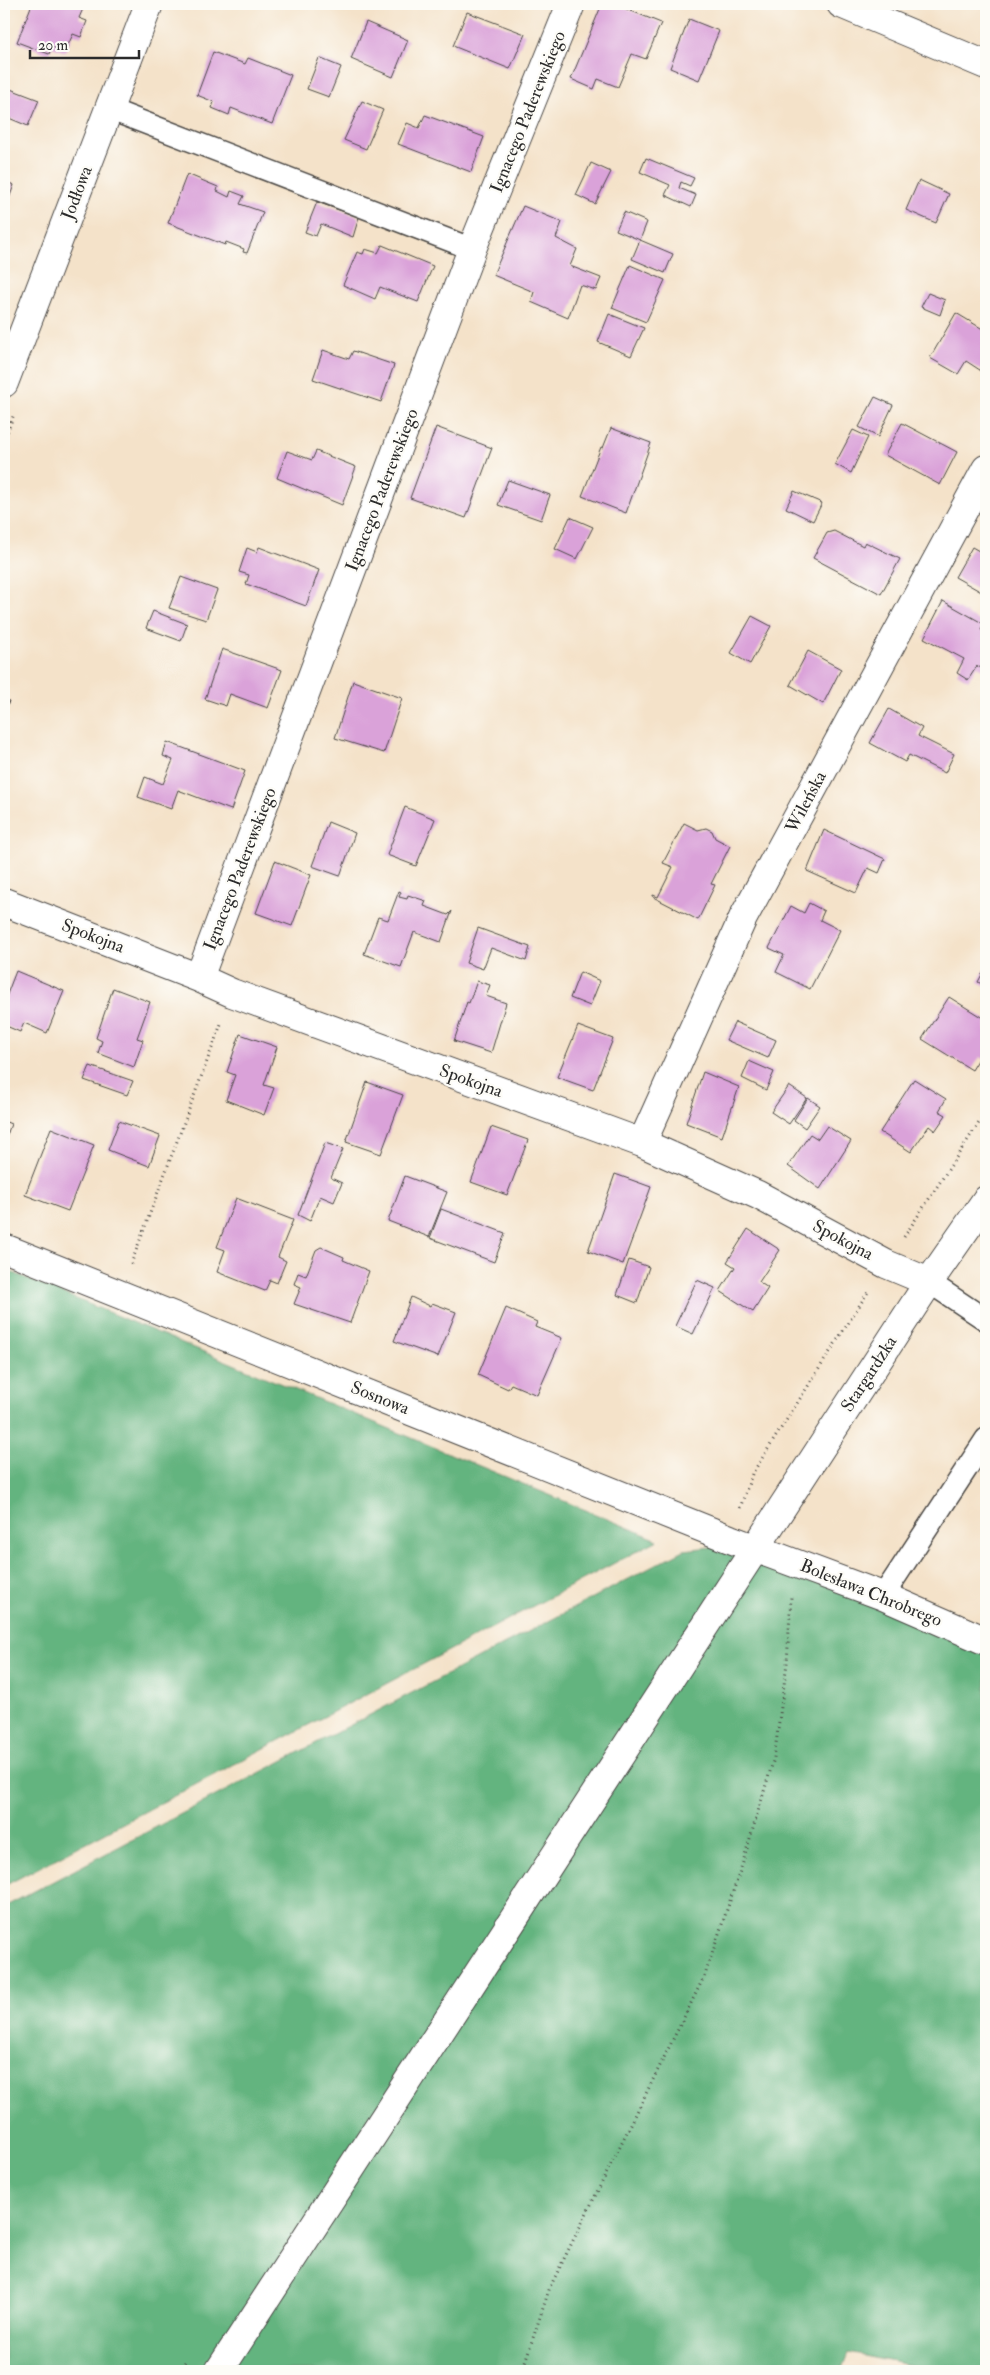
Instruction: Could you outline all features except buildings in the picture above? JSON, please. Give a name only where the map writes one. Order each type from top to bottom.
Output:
[{"type":"street","name":"Jodłowa","points":[[4,382],[149,4]]},
{"type":"street","name":"Ignacego Paderewskiego","points":[[199,978],[472,249],[571,4]]},
{"type":"street","points":[[841,4],[986,65]]},
{"type":"street","name":"Wileńska","points":[[642,1143],[743,918],[986,469]]},
{"type":"street","name":"Spokojna","points":[[4,902],[199,978],[232,993],[642,1143],[758,1194],[886,1264],[929,1282]]},
{"type":"street","name":"Stargardzka","points":[[220,2371],[929,1282],[986,1200]]},
{"type":"street","name":"Sosnowa","points":[[4,1248],[755,1549]]},
{"type":"street","name":"Bolesława Chrobrego","points":[[755,1549],[795,1562],[882,1596],[986,1641]]},
{"type":"lane","points":[[110,109],[472,249]]},
{"type":"lane","points":[[929,1282],[986,1320]]},
{"type":"lane","points":[[882,1596],[986,1439]]},
{"type":"path","points":[[120,1293],[232,993]]},
{"type":"path","points":[[730,1539],[752,1474],[986,1112]]},
{"type":"path","points":[[522,2371],[550,2287],[705,1974],[743,1862],[774,1758],[787,1663],[795,1562]]},
{"type":"green space","points":[[4,1269],[658,1540],[4,1886]]},
{"type":"green space","points":[[719,1546],[986,1643],[986,2371],[940,2371],[848,2353],[841,2371],[4,2371],[4,1907],[684,1550]]}]
